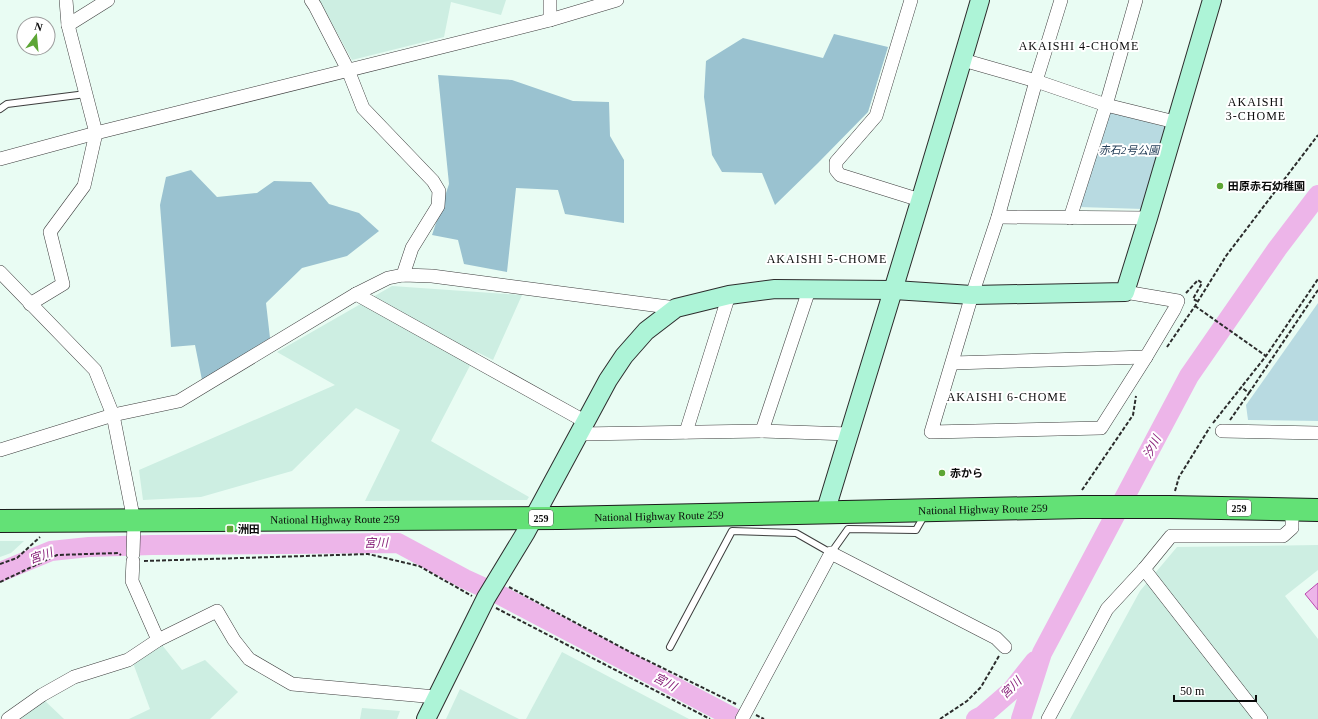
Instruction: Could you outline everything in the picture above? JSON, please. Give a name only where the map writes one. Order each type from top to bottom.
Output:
[{"type":"highway","name":"National Highway Route 259","points":[[0,521],[134,528],[1077,507],[1318,510]]},
{"type":"street","points":[[30,304],[63,284],[50,232],[84,186],[96,133],[68,25],[66,0]]},
{"type":"street","points":[[68,25],[108,0]]},
{"type":"street","points":[[311,0],[348,70],[363,108],[433,181],[439,191],[438,206],[412,248],[403,276]]},
{"type":"street","points":[[550,0],[550,20]]},
{"type":"street","points":[[0,159],[96,133],[550,20],[617,0]]},
{"type":"street","points":[[911,0],[876,116],[836,162],[836,170],[840,175],[920,200]]},
{"type":"street","points":[[825,513],[894,290],[980,0]]},
{"type":"street","points":[[0,450],[113,415],[179,401],[356,294],[388,278],[403,276],[439,277],[676,308],[729,295],[775,289],[894,290],[972,295],[1125,292],[1178,301],[1146,357],[1101,428],[931,432],[953,363],[972,295],[998,216],[1060,0]]},
{"type":"street","points":[[1070,218],[1106,105],[1136,0]]},
{"type":"street","points":[[1125,292],[1212,0]]},
{"type":"street","points":[[963,60],[1036,81],[1106,105],[1175,122]]},
{"type":"street","points":[[998,216],[1148,218]]},
{"type":"street","points":[[0,272],[95,370],[113,415],[134,528],[132,581],[158,640]]},
{"type":"street","points":[[762,431],[809,290]]},
{"type":"street","points":[[356,294],[583,428],[686,432],[762,431],[849,434]]},
{"type":"street","points":[[686,432],[729,295]]},
{"type":"street","points":[[426,719],[490,591],[533,518],[608,380],[624,356],[646,331],[676,308]]},
{"type":"street","points":[[953,363],[1146,357]]},
{"type":"street","points":[[1222,431],[1318,433]]},
{"type":"street","points":[[1048,719],[1107,609],[1171,536],[1283,536],[1292,528],[1292,509]]},
{"type":"street","points":[[744,714],[832,553],[996,638],[1005,647]]},
{"type":"street","points":[[1144,568],[1261,719]]},
{"type":"street","points":[[8,719],[42,695],[74,677],[128,660],[158,640],[217,611],[234,640],[249,658],[292,684],[436,697]]},
{"type":"lane","points":[[0,109],[7,104],[86,94]]},
{"type":"lane","points":[[670,647],[732,531],[796,533],[832,553],[848,530],[916,530],[926,511]]},
{"type":"path","points":[[1164,352],[1198,302],[1226,256],[1318,135]]},
{"type":"path","points":[[1195,306],[1266,356],[1318,279]]},
{"type":"path","points":[[1178,301],[1198,280],[1202,283],[1193,299],[1198,302]]},
{"type":"path","points":[[1222,431],[1318,290]]},
{"type":"path","points":[[1305,299],[1311,300]]},
{"type":"path","points":[[1241,387],[1249,393]]},
{"type":"path","points":[[1077,507],[1133,415],[1137,390]]},
{"type":"path","points":[[0,564],[17,558],[41,536]]},
{"type":"path","points":[[0,582],[57,555],[118,553],[133,558],[368,554],[418,566],[490,591],[630,652],[744,714]]},
{"type":"path","points":[[490,591],[710,719]]},
{"type":"path","points":[[940,719],[967,701],[981,687],[1005,647]]},
{"type":"green space","points":[[319,0],[506,0],[501,15],[451,2],[444,37],[352,60]]},
{"type":"green space","name":"赤石2号公園","points":[[1109,111],[1169,128],[1143,209],[1079,207]]},
{"type":"green space","points":[[392,286],[522,295],[493,360],[477,352],[431,441],[529,497],[527,500],[365,501],[400,430],[356,408],[292,471],[201,497],[143,500],[139,470],[335,385],[277,352]]},
{"type":"green space","points":[[1318,303],[1318,421],[1248,420],[1246,405]]},
{"type":"green space","points":[[0,541],[24,541],[11,553],[0,557]]},
{"type":"green space","points":[[1318,545],[1318,570],[1285,596],[1318,639],[1318,719],[1070,719],[1140,591],[1177,547]]},
{"type":"green space","points":[[162,645],[182,670],[205,660],[238,692],[210,719],[129,719],[150,709],[133,663]]},
{"type":"green space","points":[[562,652],[689,719],[526,719]]},
{"type":"green space","points":[[460,689],[519,719],[446,719]]},
{"type":"green space","points":[[44,700],[64,719],[17,719]]},
{"type":"green space","points":[[362,708],[400,711],[397,719],[360,719]]},
{"type":"shaded area","points":[[834,34],[888,47],[868,112],[775,205],[762,173],[722,172],[712,155],[704,97],[706,61],[743,38],[823,58]]},
{"type":"shaded area","points":[[438,75],[512,80],[573,101],[609,102],[610,136],[624,160],[624,223],[565,214],[558,190],[516,188],[507,272],[464,264],[458,240],[432,235],[449,184]]},
{"type":"shaded area","points":[[191,170],[217,197],[257,193],[274,181],[311,182],[329,204],[359,213],[379,231],[347,256],[302,268],[266,303],[270,338],[202,380],[195,345],[171,347],[160,205],[166,177]]},
{"type":"shaded area","points":[[1318,583],[1318,610],[1305,594]]},
{"type":"waterway","name":"汐川","points":[[1021,719],[1042,653],[1189,376],[1277,249],[1318,195]]},
{"type":"waterway","name":"宮川","points":[[0,572],[51,551],[89,547],[398,543],[736,719]]},
{"type":"waterway","name":"宮川","points":[[976,719],[982,716],[1012,690],[1035,661]]},
{"type":"place","name":"田原赤石幼稚園","points":[[1220,186]]},
{"type":"place","name":"赤から","points":[[942,473]]},
{"type":"place","name":"洲田","points":[[230,529]]},
{"type":"district","name":"AKAISHI 4-CHOME","points":[[1079,46]]},
{"type":"district","name":"AKAISHI 3-CHOME","points":[[1256,109]]},
{"type":"district","name":"AKAISHI 5-CHOME","points":[[827,259]]},
{"type":"district","name":"AKAISHI 6-CHOME","points":[[1007,397]]}]
